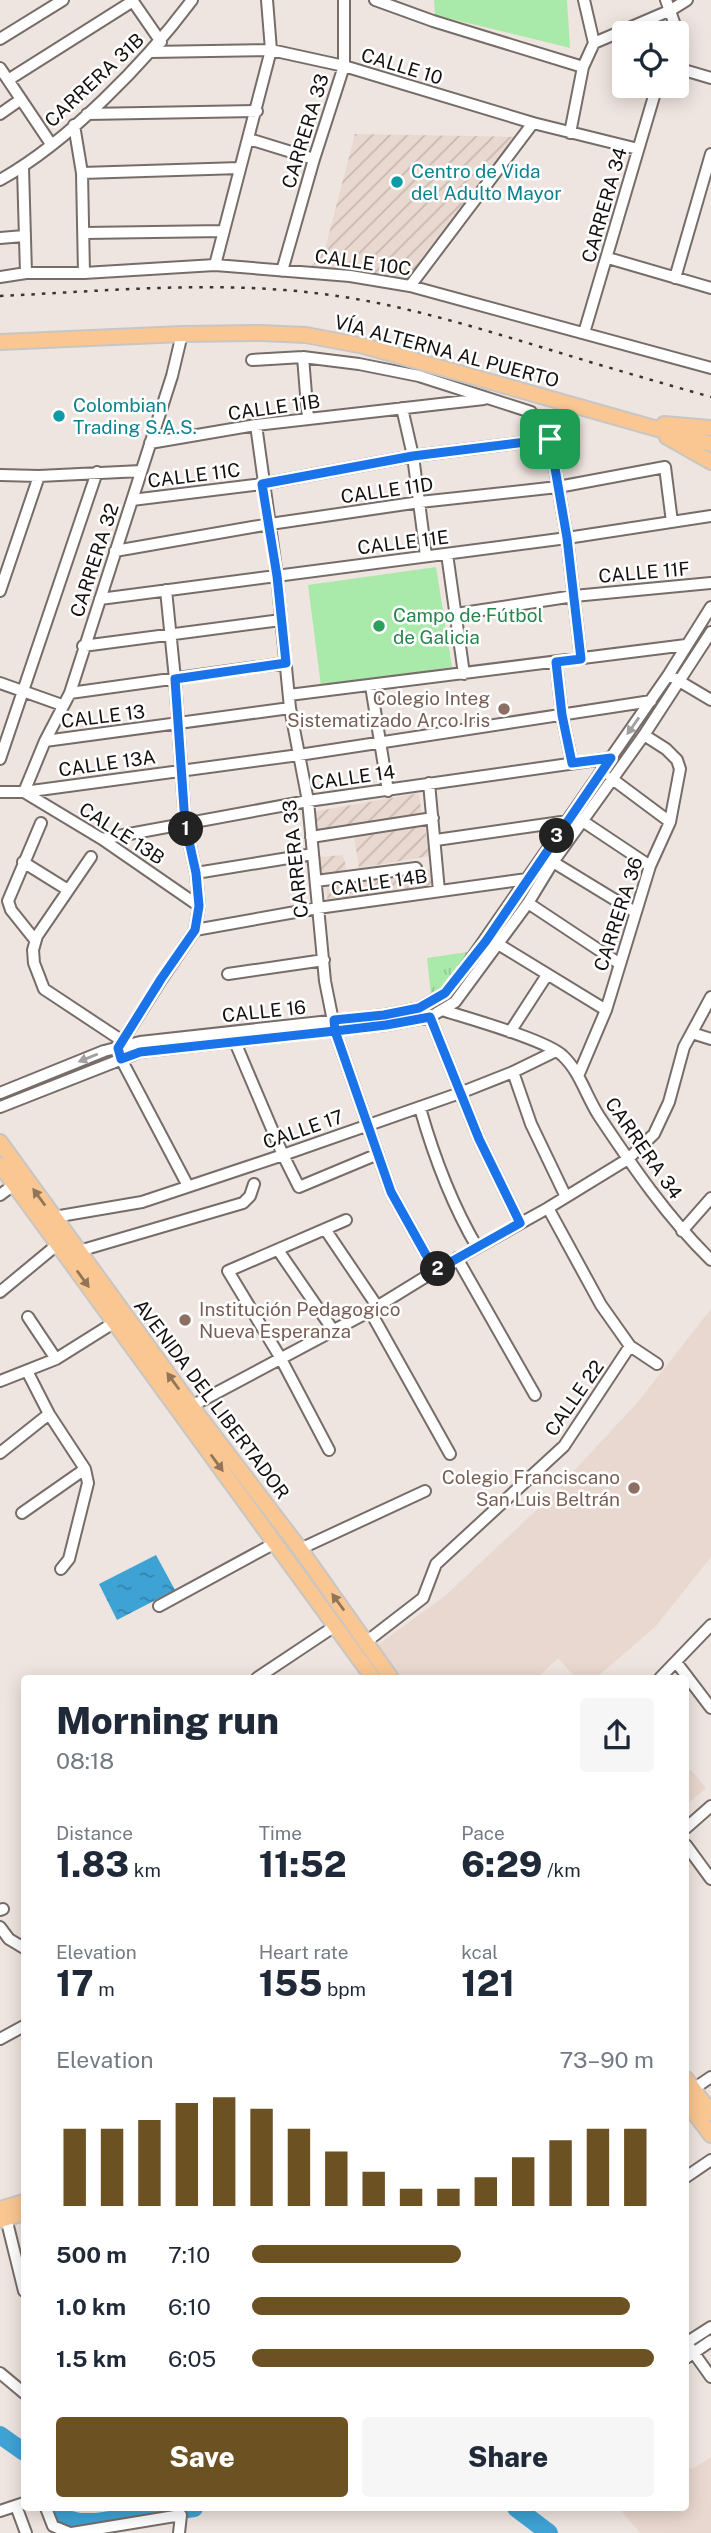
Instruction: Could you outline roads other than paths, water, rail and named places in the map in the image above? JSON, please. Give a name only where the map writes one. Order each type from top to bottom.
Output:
[{"type":"main road","name":"VÍA ALTERNA AL PUERTO","points":[[0,342],[182,334],[306,335],[352,344],[711,444]]},
{"type":"main road","points":[[641,423],[711,428]]},
{"type":"main road","points":[[641,423],[711,462]]},
{"type":"main road","name":"AVENIDA DEL LIBERTADOR","points":[[0,1142],[79,1251],[275,1543],[371,1675]]},
{"type":"main road","name":"AVENIDA DEL LIBERTADOR","points":[[0,1165],[115,1322],[300,1549],[389,1675]]},
{"type":"main road","points":[[689,2092],[711,2113]]},
{"type":"main road","points":[[689,2093],[711,2135]]},
{"type":"main road","points":[[2,2216],[21,2204]]},
{"type":"main road","points":[[2,2216],[21,2213]]},
{"type":"street","points":[[0,39],[63,0]]},
{"type":"street","name":"CARRERA 31B","points":[[0,180],[23,167],[87,114],[161,42],[192,0]]},
{"type":"street","points":[[215,265],[271,50],[267,0]]},
{"type":"street","name":"CARRERA 33","points":[[282,271],[344,66],[344,0]]},
{"type":"street","points":[[375,0],[433,22],[583,67]]},
{"type":"street","points":[[569,133],[583,67],[594,43],[584,0]]},
{"type":"street","points":[[643,21],[668,5],[687,0]]},
{"type":"street","points":[[8,80],[132,1],[161,42]]},
{"type":"street","points":[[594,43],[612,37]]},
{"type":"street","name":"CALLE 10","points":[[150,52],[271,50],[344,66],[533,123],[638,149]]},
{"type":"street","points":[[0,68],[51,144]]},
{"type":"street","points":[[689,72],[711,78]]},
{"type":"street","name":"CARRERA 34","points":[[584,333],[653,98]]},
{"type":"street","points":[[0,114],[20,100]]},
{"type":"street","points":[[87,114],[257,111]]},
{"type":"street","points":[[410,286],[533,123]]},
{"type":"street","points":[[74,125],[82,173],[84,273]]},
{"type":"street","points":[[249,139],[314,159]]},
{"type":"street","points":[[675,278],[711,154]]},
{"type":"street","points":[[23,167],[26,273]]},
{"type":"street","points":[[82,173],[240,169]]},
{"type":"street","points":[[84,233],[224,231]]},
{"type":"street","points":[[0,238],[24,236]]},
{"type":"street","points":[[608,258],[711,288]]},
{"type":"street","name":"CALLE 10C","points":[[0,276],[215,265],[350,276],[410,286],[711,368]]},
{"type":"street","name":"CARRERA 32","points":[[24,792],[45,741],[70,694],[83,646],[172,376],[182,334]]},
{"type":"street","points":[[303,357],[308,419]]},
{"type":"street","points":[[252,360],[303,357],[359,364],[419,376],[531,412],[550,439],[567,538],[581,659]]},
{"type":"street","name":"CALLE 11B","points":[[150,443],[256,425],[489,399]]},
{"type":"street","points":[[402,408],[413,456],[426,556]]},
{"type":"street","name":"CARRERA 33","points":[[256,425],[262,484],[277,576],[290,708],[308,801],[325,981],[335,1026],[391,1192],[435,1271]]},
{"type":"street","name":"CALLE 11C","points":[[132,500],[262,484],[413,456],[550,439]]},
{"type":"street","name":"CALLE 11D","points":[[115,551],[420,502],[558,487],[665,467],[672,522]]},
{"type":"street","points":[[0,475],[39,476],[141,471]]},
{"type":"street","points":[[0,759],[97,472]]},
{"type":"street","points":[[0,591],[39,476]]},
{"type":"street","name":"CALLE 11E","points":[[100,598],[567,538],[711,516]]},
{"type":"street","points":[[447,554],[464,674]]},
{"type":"street","name":"CALLE 11F","points":[[456,614],[574,596],[711,583]]},
{"type":"street","points":[[120,1049],[195,930],[199,906],[196,873],[185,823],[166,590]]},
{"type":"street","name":"CALLE 16","points":[[0,1093],[140,1042],[335,1026],[386,1025],[430,1017],[455,1002],[528,903],[581,820],[644,735],[686,645],[711,607]]},
{"type":"street","points":[[83,646],[281,620]]},
{"type":"street","name":"CALLE 16","points":[[0,1107],[120,1049],[140,1052],[235,1042],[335,1026],[419,1008],[445,993],[486,941],[651,701],[711,632]]},
{"type":"street","points":[[289,695],[686,645]]},
{"type":"street","points":[[556,662],[562,715],[572,763]]},
{"type":"street","points":[[70,694],[286,663]]},
{"type":"street","points":[[673,677],[711,700]]},
{"type":"street","points":[[0,683],[62,705]]},
{"type":"street","points":[[371,686],[388,791]]},
{"type":"street","name":"CALLE 13A","points":[[0,792],[24,792],[299,755],[651,701]]},
{"type":"street","name":"CALLE 13","points":[[45,741],[290,708]]},
{"type":"street","name":"CARRERA 36","points":[[578,1076],[606,1010],[650,866],[670,822],[680,769],[677,760],[644,735]]},
{"type":"street","name":"CALLE 14","points":[[102,839],[308,801],[611,758]]},
{"type":"street","points":[[611,778],[670,822]]},
{"type":"street","points":[[429,783],[439,891]]},
{"type":"street","name":"CALLE 13B","points":[[24,792],[102,839],[199,906]]},
{"type":"street","points":[[312,837],[433,818]]},
{"type":"street","points":[[581,820],[650,866]]},
{"type":"street","points":[[436,840],[568,821]]},
{"type":"street","points":[[35,940],[11,910],[8,901],[41,823]]},
{"type":"street","points":[[196,873],[313,854]]},
{"type":"street","points":[[91,857],[35,940],[33,950],[36,970],[44,989],[120,1049],[188,1186]]},
{"type":"street","points":[[23,862],[68,890]]},
{"type":"street","points":[[553,862],[635,912]]},
{"type":"street","points":[[316,881],[416,868]]},
{"type":"street","name":"CALLE 14B","points":[[195,930],[318,908],[527,879]]},
{"type":"street","points":[[528,903],[621,964]]},
{"type":"street","points":[[498,944],[606,1010]]},
{"type":"street","points":[[228,974],[324,960]]},
{"type":"street","points":[[510,1032],[547,975]]},
{"type":"street","points":[[186,1409],[373,1309],[628,1159],[654,1134],[669,1102],[684,1047],[711,997]]},
{"type":"street","points":[[442,1010],[510,1032],[556,1051]]},
{"type":"street","points":[[430,1017],[460,1093],[520,1223]]},
{"type":"street","points":[[692,1032],[711,1039]]},
{"type":"street","points":[[235,1042],[299,1187],[378,1154]]},
{"type":"street","name":"CARRERA 34","points":[[556,1051],[578,1076],[589,1100],[628,1159],[682,1231],[711,1260]]},
{"type":"street","name":"CALLE 17","points":[[54,1217],[142,1202],[420,1108],[513,1072],[556,1051]]},
{"type":"street","points":[[513,1072],[531,1124],[566,1197]]},
{"type":"street","points":[[420,1108],[433,1154],[460,1219],[477,1247]]},
{"type":"street","points":[[79,1251],[243,1203],[250,1196],[254,1184]]},
{"type":"street","points":[[0,1195],[15,1185]]},
{"type":"street","points":[[682,1231],[711,1198]]},
{"type":"street","points":[[548,1208],[601,1305],[630,1346],[657,1364]]},
{"type":"street","points":[[330,1450],[280,1357],[228,1271],[346,1220]]},
{"type":"street","points":[[325,1229],[373,1309],[420,1402],[450,1454]]},
{"type":"street","points":[[0,1292],[58,1244]]},
{"type":"street","points":[[278,1250],[333,1330]]},
{"type":"street","points":[[457,1258],[535,1395]]},
{"type":"street","points":[[29,1317],[56,1359]]},
{"type":"street","points":[[0,1381],[56,1359],[115,1322]]},
{"type":"street","name":"CALLE 22","points":[[366,1642],[423,1598],[436,1563],[564,1446],[630,1346]]},
{"type":"street","points":[[27,1371],[49,1414],[85,1469],[88,1483],[69,1559],[61,1569]]},
{"type":"street","points":[[0,1453],[49,1414]]},
{"type":"street","points":[[22,1513],[85,1469]]},
{"type":"street","points":[[300,1549],[425,1490]]},
{"type":"street","points":[[159,1606],[275,1543]]},
{"type":"street","points":[[663,1675],[711,1625]]},
{"type":"street","points":[[262,1675],[335,1626]]},
{"type":"street","points":[[676,1662],[686,1675]]},
{"type":"street","points":[[689,1679],[711,1708]]},
{"type":"street","points":[[689,1825],[711,1806]]},
{"type":"street","points":[[689,1849],[711,1879]]},
{"type":"street","points":[[0,1927],[9,1939],[21,1946]]},
{"type":"street","points":[[0,2039],[21,2028]]},
{"type":"street","points":[[689,2090],[711,2077]]},
{"type":"street","points":[[689,2175],[711,2160]]},
{"type":"street","points":[[2,2216],[21,2281]]},
{"type":"street","points":[[689,2340],[711,2327]]},
{"type":"street","points":[[711,2342],[690,2355],[711,2378]]},
{"type":"street","points":[[0,2374],[21,2391]]},
{"type":"street","points":[[0,2511],[20,2504]]},
{"type":"street","points":[[21,2511],[26,2533]]},
{"type":"street","points":[[47,2511],[53,2526],[71,2533],[181,2515],[179,2533]]},
{"type":"water","points":[[156,1555],[175,1590],[117,1620],[99,1584]]},
{"type":"waterway","points":[[0,2435],[21,2450]]},
{"type":"waterway","points":[[56,2511],[63,2518],[79,2522],[173,2511]]},
{"type":"waterway","points":[[520,2511],[549,2533]]},
{"type":"railway","points":[[0,296],[202,287],[283,290],[352,298],[440,318],[711,397]]},
{"type":"place","name":"Centro de Vida del Adulto Mayor","points":[[397,182]]},
{"type":"place","name":"Colombian Trading S.A.S.","points":[[59,416]]},
{"type":"place","name":"Campo de Fútbol de Galicia","points":[[379,626]]},
{"type":"place","name":"Colegio Integ Sistematizado Arco Iris","points":[[504,709]]},
{"type":"place","name":"Institución Pedagogico Nueva Esperanza","points":[[185,1320]]},
{"type":"place","name":"Colegio Franciscano San Luis Beltrán","points":[[634,1488]]}]
